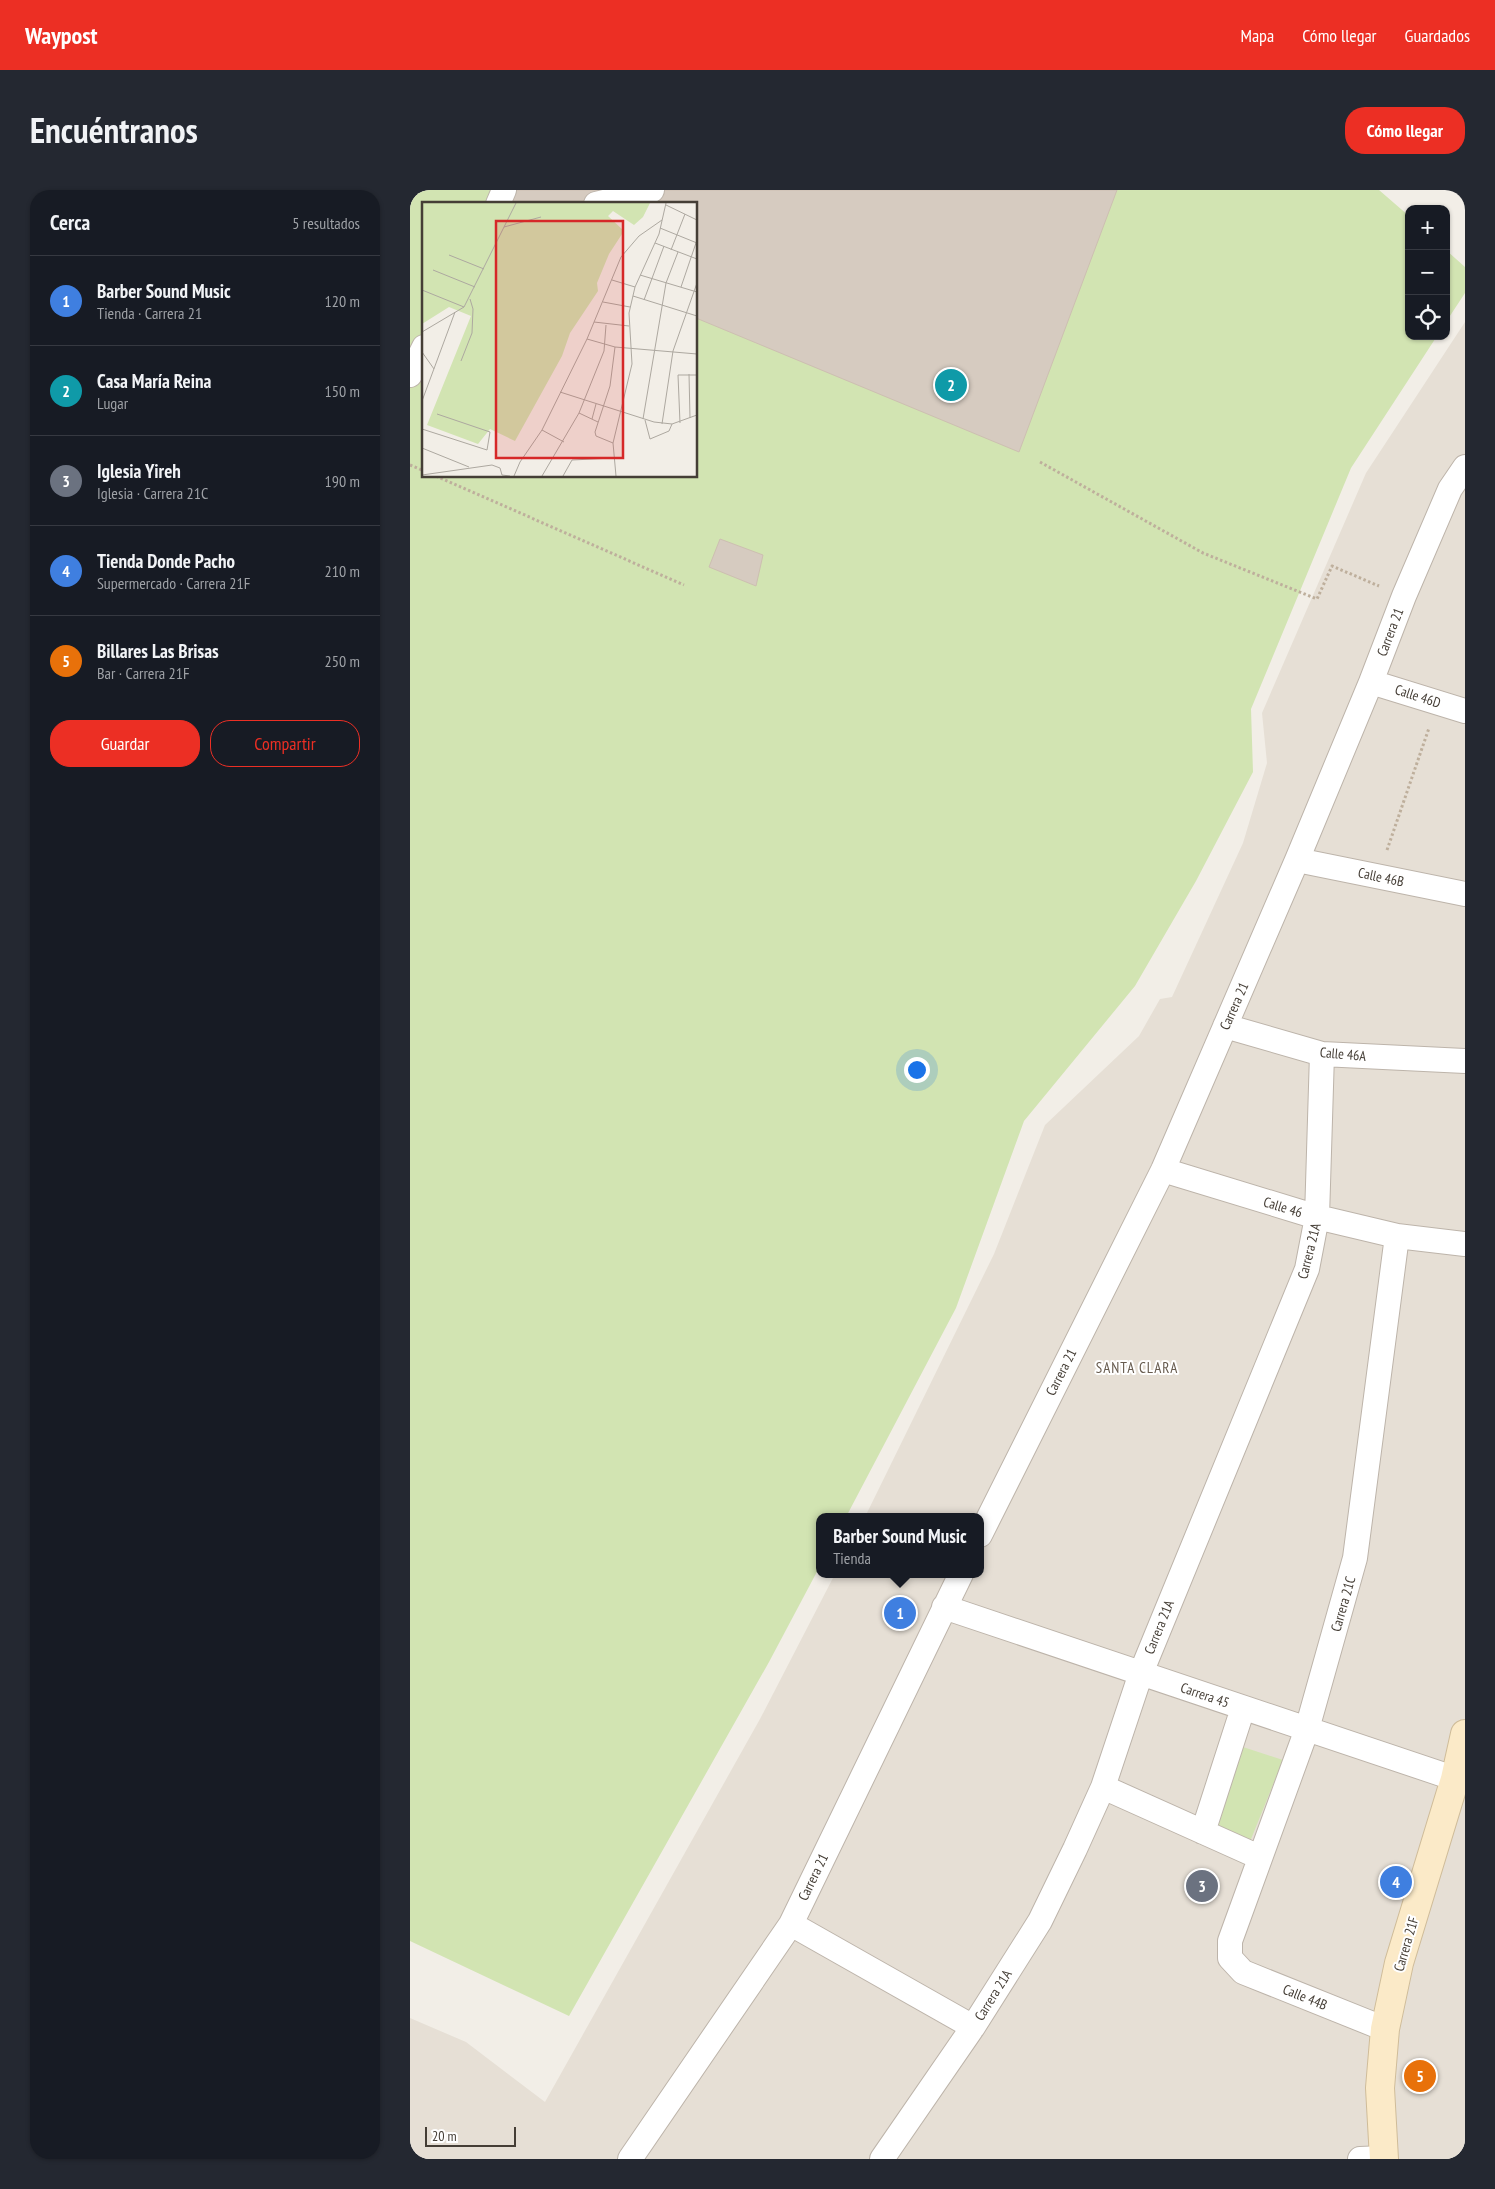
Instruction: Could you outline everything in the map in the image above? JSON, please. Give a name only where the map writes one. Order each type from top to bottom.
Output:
[{"type":"street","points":[[499,202],[504,190]]},
{"type":"street","points":[[604,202],[652,190]]},
{"type":"street","points":[[410,375],[422,351]]},
{"type":"street","name":"Carrera 21","points":[[984,1527],[1163,1170],[1297,860],[1371,682],[1404,596],[1450,489],[1465,467]]},
{"type":"street","name":"Calle 46D","points":[[1371,682],[1465,711]]},
{"type":"street","name":"Calle 46B","points":[[1297,860],[1465,894]]},
{"type":"street","name":"Calle 46A","points":[[1225,1026],[1322,1054],[1465,1061]]},
{"type":"street","name":"Carrera 21A","points":[[882,2159],[973,2027],[1040,1921],[1103,1787],[1141,1673],[1307,1269],[1317,1217],[1322,1054]]},
{"type":"street","name":"Calle 46","points":[[1163,1170],[1317,1217],[1396,1236],[1465,1244]]},
{"type":"street","name":"Carrera 21C","points":[[1230,1958],[1230,1941],[1307,1729],[1356,1558],[1396,1236]]},
{"type":"street","name":"Carrera 21","points":[[630,2159],[791,1924],[959,1578]]},
{"type":"street","name":"Carrera 45","points":[[944,1607],[1460,1781]]},
{"type":"street","points":[[1203,1832],[1243,1708]]},
{"type":"street","name":"Carrera 21F","points":[[1384,2159],[1380,2088],[1385,2029],[1399,1963],[1460,1781],[1465,1734]]},
{"type":"street","points":[[1103,1787],[1259,1857]]},
{"type":"street","points":[[791,1924],[973,2027]]},
{"type":"street","name":"Calle 44B","points":[[1230,1958],[1243,1972],[1385,2029]]},
{"type":"street","points":[[1360,2159],[1384,2159]]},
{"type":"path","points":[[1040,462],[1203,554],[1317,599],[1332,566],[1404,596]]},
{"type":"path","points":[[410,465],[422,470]]},
{"type":"path","points":[[441,478],[684,585]]},
{"type":"path","points":[[1378,877],[1438,703]]},
{"type":"shaded area","points":[[1465,322],[1465,2159],[410,2159],[410,2018],[466,2042],[545,2102],[760,1719],[833,1578],[984,1578],[984,1513],[867,1513],[994,1254],[1045,1125],[1139,1036],[1160,999],[1172,997],[1243,843],[1267,763],[1262,713],[1366,473]]},
{"type":"green space","points":[[410,190],[1379,190],[1405,213],[1405,340],[1434,340],[1351,468],[1251,709],[1253,772],[1196,881],[1135,986],[1024,1121],[956,1308],[848,1513],[816,1513],[816,1574],[769,1662],[569,2016],[410,1941]]},
{"type":"green space","points":[[1450,254],[1465,267],[1465,293],[1450,316]]},
{"type":"green space","points":[[1243,1747],[1283,1760],[1247,1849],[1213,1835]]},
{"type":"building","points":[[502,190],[1117,190],[1019,452],[698,319],[698,202],[495,202]]},
{"type":"building","points":[[720,539],[763,555],[756,586],[709,567]]},
{"type":"place","name":"Casa María Reina","points":[[951,385]]},
{"type":"place","name":"Barber Sound Music","points":[[900,1613]]},
{"type":"place","name":"Tienda Donde Pacho","points":[[1396,1882]]},
{"type":"place","name":"Iglesia Yireh","points":[[1202,1886]]},
{"type":"place","name":"Billares Las Brisas","points":[[1420,2076]]},
{"type":"district","name":"SANTA CLARA","points":[[1137,1368]]}]
